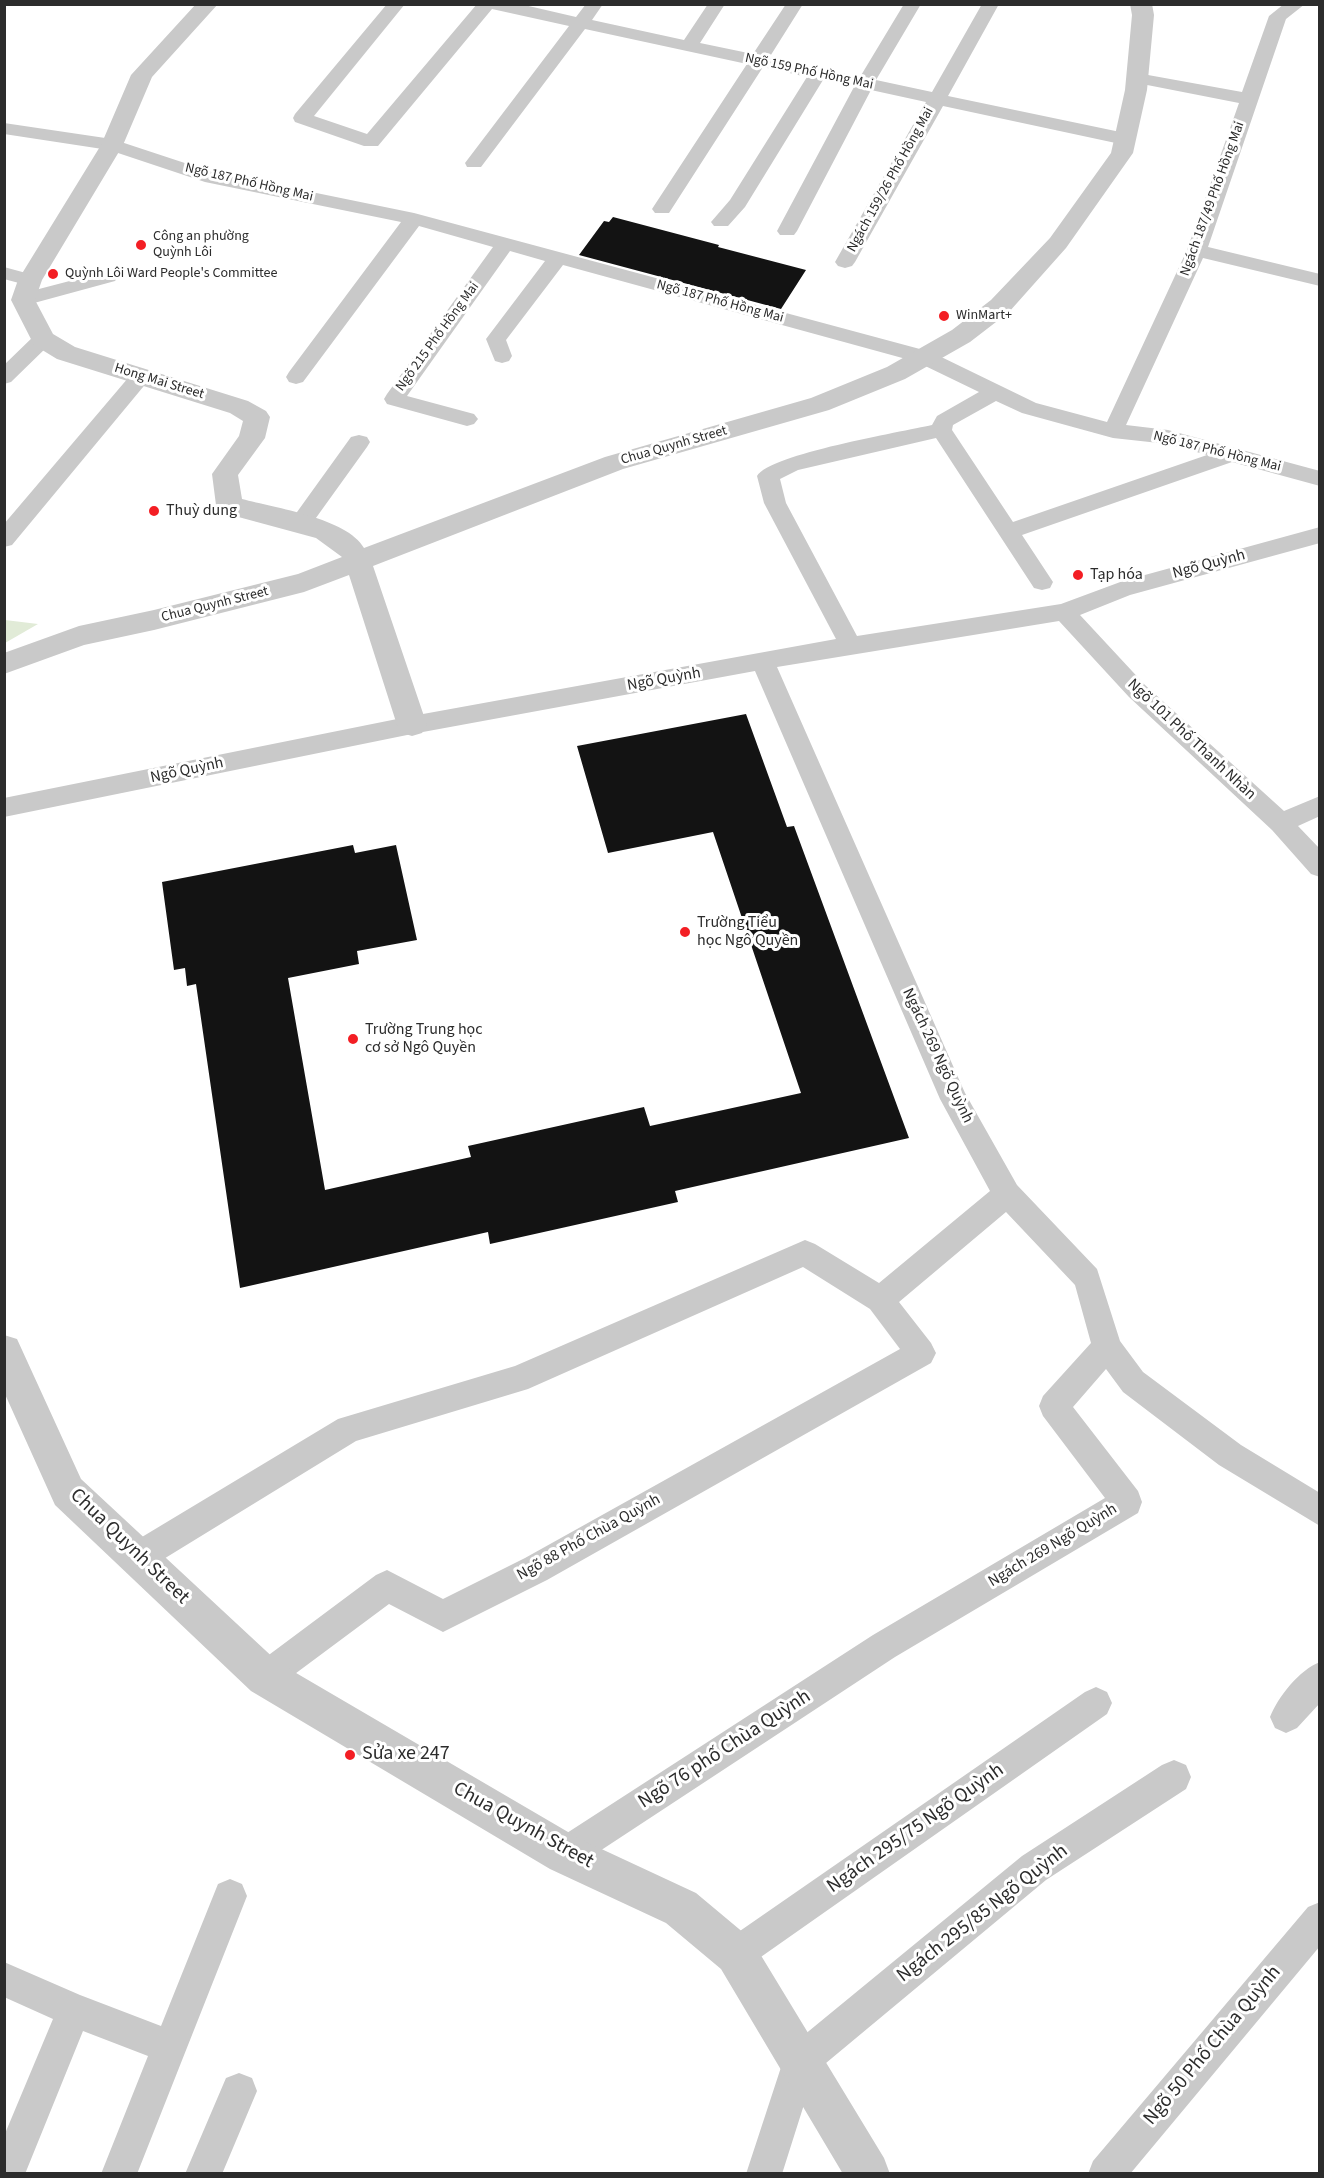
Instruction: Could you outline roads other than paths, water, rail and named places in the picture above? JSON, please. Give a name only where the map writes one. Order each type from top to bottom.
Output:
[{"type":"street","points":[[43,339],[21,291],[112,145],[142,75],[208,4]]},
{"type":"street","name":"Chua Quynh Street","points":[[4,664],[79,636],[154,620],[304,582],[614,463],[820,404],[896,374],[961,336],[1000,306],[1059,243],[1122,153],[1137,78],[1143,15],[1141,4]]},
{"type":"street","name":"Hong Mai Street","points":[[43,339],[66,353],[239,407],[257,417],[252,438],[225,474],[229,505],[325,531],[350,547],[358,562],[412,725]]},
{"type":"street","name":"Chua Quynh Street","points":[[4,1351],[68,1492],[266,1677],[565,1854],[681,1908],[736,1954],[868,2174]]},
{"type":"lane","points":[[397,4],[302,118],[371,142],[487,4]]},
{"type":"lane","name":"Ngõ 159 Phố Hồng Mai","points":[[493,4],[1125,139]]},
{"type":"lane","points":[[474,162],[595,4]]},
{"type":"lane","points":[[689,46],[717,4]]},
{"type":"lane","points":[[662,209],[795,4]]},
{"type":"lane","points":[[787,231],[865,84],[913,4]]},
{"type":"lane","name":"Ngách 159/26 Phố Hồng Mai","points":[[845,262],[991,4]]},
{"type":"lane","name":"Ngách 187/49 Phố Hồng Mai","points":[[1113,431],[1197,250],[1278,16],[1297,4]]},
{"type":"lane","points":[[721,222],[738,203],[818,74]]},
{"type":"lane","points":[[1137,78],[1249,99]]},
{"type":"lane","name":"Ngõ 187 Phố Hồng Mai","points":[[4,128],[112,145],[205,176],[414,219],[924,357],[1029,408],[1113,431],[1168,436],[1319,476]]},
{"type":"lane","points":[[296,377],[414,219]]},
{"type":"lane","name":"Ngõ 215 Phố Hồng Mai","points":[[467,419],[394,399],[505,244]]},
{"type":"lane","points":[[1197,250],[1320,280]]},
{"type":"lane","points":[[502,356],[495,339],[558,258]]},
{"type":"lane","points":[[4,273],[21,291],[108,277]]},
{"type":"lane","points":[[4,377],[43,339]]},
{"type":"lane","points":[[4,539],[141,376]]},
{"type":"lane","points":[[941,430],[944,421],[995,392]]},
{"type":"lane","points":[[941,430],[1042,582]]},
{"type":"lane","points":[[851,645],[775,503],[768,477],[792,464],[941,430]]},
{"type":"lane","points":[[300,524],[359,442]]},
{"type":"lane","points":[[1010,531],[1232,454]]},
{"type":"lane","name":"Ngõ Quỳnh","points":[[4,808],[412,725],[851,645],[1064,612],[1123,589],[1320,535]]},
{"type":"lane","name":"Ngõ 101 Phố Thanh Nhàn","points":[[1064,612],[1137,691],[1281,823],[1320,867]]},
{"type":"lane","name":"Ngách 269 Ngõ Quỳnh","points":[[763,662],[954,1099],[1007,1194],[1087,1278],[1107,1347],[1054,1406],[1127,1502],[884,1646]]},
{"type":"lane","points":[[1281,823],[1320,805]]},
{"type":"lane","points":[[138,1557],[349,1429],[518,1379],[805,1253],[880,1300],[1007,1194]]},
{"type":"lane","name":"Ngõ 88 Phố Chùa Quỳnh","points":[[266,1677],[387,1586],[443,1616],[536,1569],[921,1353],[880,1300]]},
{"type":"lane","points":[[1107,1347],[1132,1382],[1230,1455],[1320,1511]]},
{"type":"lane","name":"Ngõ 76 phố Chùa Quỳnh","points":[[565,1854],[884,1646]]},
{"type":"lane","points":[[1286,1717],[1319,1681]]},
{"type":"lane","name":"Ngách 295/75 Ngõ Quỳnh","points":[[736,1954],[1096,1703]]},
{"type":"lane","name":"Ngách 295/85 Ngõ Quỳnh","points":[[800,2062],[1034,1868],[1174,1778]]},
{"type":"lane","points":[[119,2174],[230,1896]]},
{"type":"lane","name":"Ngõ 50 Phố Chùa Quỳnh","points":[[1106,2174],[1320,1919]]},
{"type":"lane","points":[[4,1979],[74,2010],[170,2047]]},
{"type":"lane","points":[[8,2174],[74,2010]]},
{"type":"lane","points":[[764,2174],[800,2062]]},
{"type":"lane","points":[[203,2174],[239,2091]]},
{"type":"place","name":"Công an phường Quỳnh Lôi","points":[[141,245]]},
{"type":"place","name":"Quỳnh Lôi Ward People's Committee","points":[[53,274]]},
{"type":"place","name":"WinMart+","points":[[944,316]]},
{"type":"place","name":"Thuỳ dung","points":[[154,511]]},
{"type":"place","name":"Tạp hóa","points":[[1078,575]]},
{"type":"place","name":"Trường Tiểu học Ngô Quyền","points":[[685,932]]},
{"type":"place","name":"Trường Trung học cơ sở Ngô Quyền","points":[[353,1039]]},
{"type":"place","name":"Sửa xe 247","points":[[350,1755]]}]
